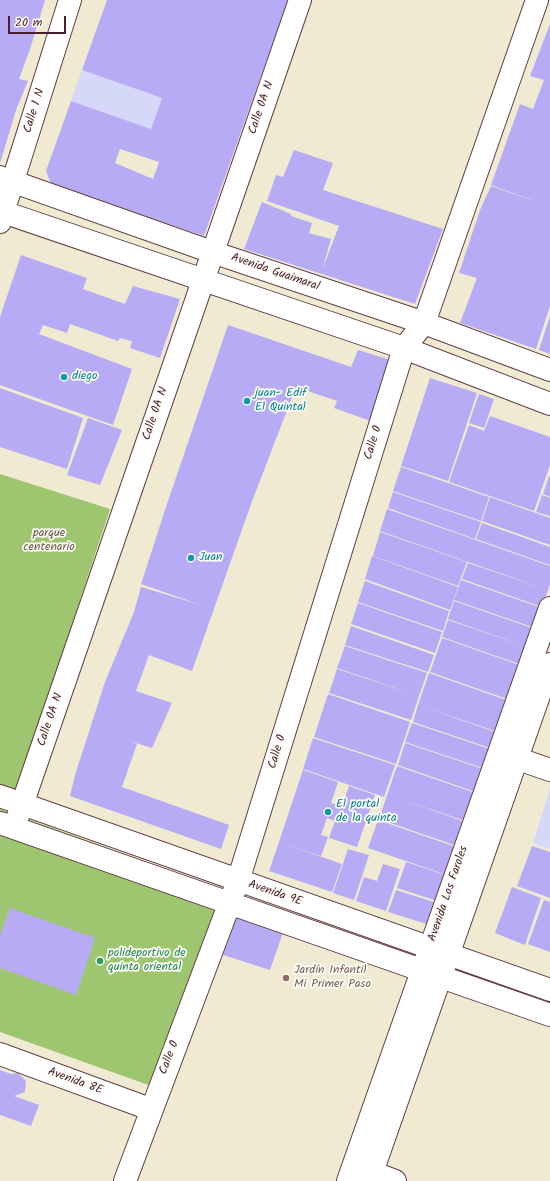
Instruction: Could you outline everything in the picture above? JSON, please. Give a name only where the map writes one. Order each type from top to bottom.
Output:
[{"type":"street","name":"Calle 1 N","points":[[1,215],[7,179],[70,0]]},
{"type":"street","name":"Calle 0A N","points":[[7,826],[22,804],[300,0]]},
{"type":"street","name":"Calle 0","points":[[125,1181],[150,1109],[238,881],[404,348],[424,323],[537,0]]},
{"type":"street","name":"Avenida Guaimaral","points":[[7,179],[212,252],[424,323],[550,370]]},
{"type":"street","points":[[1,215],[404,348],[550,404]]},
{"type":"street","name":"Avenida Los Faroles","points":[[361,1175],[508,755],[550,608]]},
{"type":"street","name":"Avenida Los Faroles","points":[[508,755],[550,664]]},
{"type":"street","points":[[508,755],[550,770]]},
{"type":"street","name":"Avenida 9E","points":[[0,796],[550,990]]},
{"type":"street","name":"Avenida 9E","points":[[7,826],[230,902],[550,1015]]},
{"type":"street","name":"Avenida 8E","points":[[0,1054],[150,1109]]},
{"type":"street","points":[[361,1175],[395,1181]]},
{"type":"shaded area","points":[[82,70],[162,98],[151,129],[71,101]]},
{"type":"shaded area","points":[[550,789],[550,849],[533,843]]},
{"type":"green space","name":"parque centenario","points":[[0,474],[110,509],[16,794],[0,789]]},
{"type":"green space","name":"polideportivo de quinta oriental","points":[[0,809],[225,890],[154,1087],[0,1032]]},
{"type":"building","points":[[0,0],[45,0],[19,79],[28,81],[16,110],[0,163]]},
{"type":"building","points":[[107,0],[288,0],[204,236],[51,184],[46,171],[71,101],[151,129],[162,98],[82,70]],"holes":[[[120,149],[159,162],[153,179],[115,163]]]},
{"type":"building","points":[[550,24],[550,306],[536,349],[460,323],[477,278],[459,273],[480,210],[491,186],[543,204],[491,185],[520,104],[533,109],[544,80],[530,76]]},
{"type":"building","points":[[294,150],[333,163],[323,190],[443,229],[415,304],[244,249],[262,202],[291,214],[291,216],[312,223],[309,233],[331,239],[322,270],[339,226],[267,201],[276,175],[283,177]]},
{"type":"building","points":[[21,255],[87,278],[83,289],[125,304],[133,286],[180,299],[160,358],[130,348],[132,341],[120,338],[118,341],[70,324],[67,333],[43,325],[39,334],[132,369],[113,425],[0,385],[0,317]]},
{"type":"building","points":[[550,316],[550,354],[539,350]]},
{"type":"building","points":[[228,325],[351,367],[358,350],[394,361],[376,423],[334,408],[337,401],[296,387],[251,504],[192,671],[149,655],[136,691],[172,703],[152,748],[129,741],[137,744],[122,787],[229,825],[221,849],[70,796],[75,775],[105,682],[134,612],[141,587],[201,605],[141,584]]},
{"type":"building","points":[[430,378],[477,393],[448,481],[401,466]]},
{"type":"building","name":"diego","points":[[0,388],[83,418],[67,469],[0,447]]},
{"type":"building","points":[[479,394],[494,399],[484,428],[469,423]]},
{"type":"building","points":[[490,416],[550,437],[550,465],[534,511],[449,482],[469,425],[484,431]]},
{"type":"building","name":"diego","points":[[88,418],[122,430],[100,485],[67,475]]},
{"type":"building","points":[[401,467],[489,497],[481,521],[393,491]]},
{"type":"building","points":[[549,476],[550,477],[550,497],[543,494]]},
{"type":"building","points":[[393,492],[481,522],[475,539],[388,508]]},
{"type":"building","points":[[542,495],[550,498],[550,516],[536,512]]},
{"type":"building","points":[[490,497],[550,518],[550,545],[482,521]]},
{"type":"building","points":[[387,509],[550,566],[550,584],[548,590],[380,531]]},
{"type":"building","points":[[482,523],[550,547],[550,565],[476,539]]},
{"type":"building","points":[[380,532],[467,562],[458,586],[373,556]]},
{"type":"building","points":[[372,556],[458,587],[450,610],[365,579]]},
{"type":"building","points":[[468,563],[548,590],[542,607],[462,579]]},
{"type":"building","points":[[461,580],[542,608],[535,628],[454,600]]},
{"type":"building","points":[[365,581],[449,611],[443,631],[358,602]]},
{"type":"building","points":[[454,601],[535,629],[528,647],[448,619]]},
{"type":"building","points":[[358,603],[442,632],[435,653],[351,624]]},
{"type":"building","points":[[448,620],[528,647],[522,665],[442,637]]},
{"type":"building","points":[[351,626],[434,655],[428,672],[345,645]]},
{"type":"building","points":[[442,638],[522,666],[510,700],[430,672]]},
{"type":"building","points":[[345,646],[427,673],[419,696],[337,668]]},
{"type":"building","points":[[337,669],[419,696],[411,720],[329,693]]},
{"type":"building","points":[[429,673],[509,701],[498,732],[418,705]]},
{"type":"building","points":[[328,694],[410,722],[396,764],[314,737]]},
{"type":"building","points":[[418,705],[498,733],[493,749],[413,722]]},
{"type":"building","points":[[412,723],[493,750],[486,769],[405,742]]},
{"type":"building","points":[[313,738],[395,765],[384,797],[303,769]]},
{"type":"building","points":[[405,743],[486,770],[478,793],[398,765]]},
{"type":"building","points":[[397,766],[478,794],[468,822],[397,798],[468,823],[460,847],[379,819]]},
{"type":"building","name":"El portal de la quinta","points":[[303,770],[338,782],[331,803],[342,806],[349,786],[375,795],[357,847],[329,838],[335,821],[327,818],[321,835],[328,837],[321,856],[279,842]]},
{"type":"building","points":[[378,820],[459,848],[450,876],[368,848]]},
{"type":"building","points":[[279,842],[342,864],[332,892],[269,871]]},
{"type":"building","points":[[532,846],[550,852],[550,898],[517,886]]},
{"type":"building","points":[[348,849],[369,855],[354,900],[333,893]]},
{"type":"building","points":[[406,862],[449,876],[440,902],[397,888]]},
{"type":"building","points":[[383,864],[400,869],[386,911],[356,901],[364,877],[377,881]]},
{"type":"building","points":[[512,887],[541,898],[525,945],[495,933]]},
{"type":"building","points":[[396,890],[440,904],[433,926],[388,912]]},
{"type":"building","points":[[544,900],[550,902],[550,952],[528,944]]},
{"type":"building","points":[[241,904],[287,921],[270,970],[223,955]]},
{"type":"building","points":[[10,908],[95,938],[76,995],[0,968],[0,936]]},
{"type":"building","points":[[0,1070],[11,1074],[18,1073],[26,1081],[25,1092],[14,1096],[39,1105],[31,1126],[0,1115]]},
{"type":"place","name":"diego","points":[[64,377]]},
{"type":"place","name":"juan- Edif El Quintal","points":[[247,401]]},
{"type":"place","name":"Juan","points":[[191,558]]},
{"type":"place","name":"El portal de la quinta","points":[[328,812]]},
{"type":"place","name":"polideportivo de quinta oriental","points":[[100,961]]},
{"type":"place","name":"Jardín Infantil Mi Primer Paso","points":[[286,978]]}]
